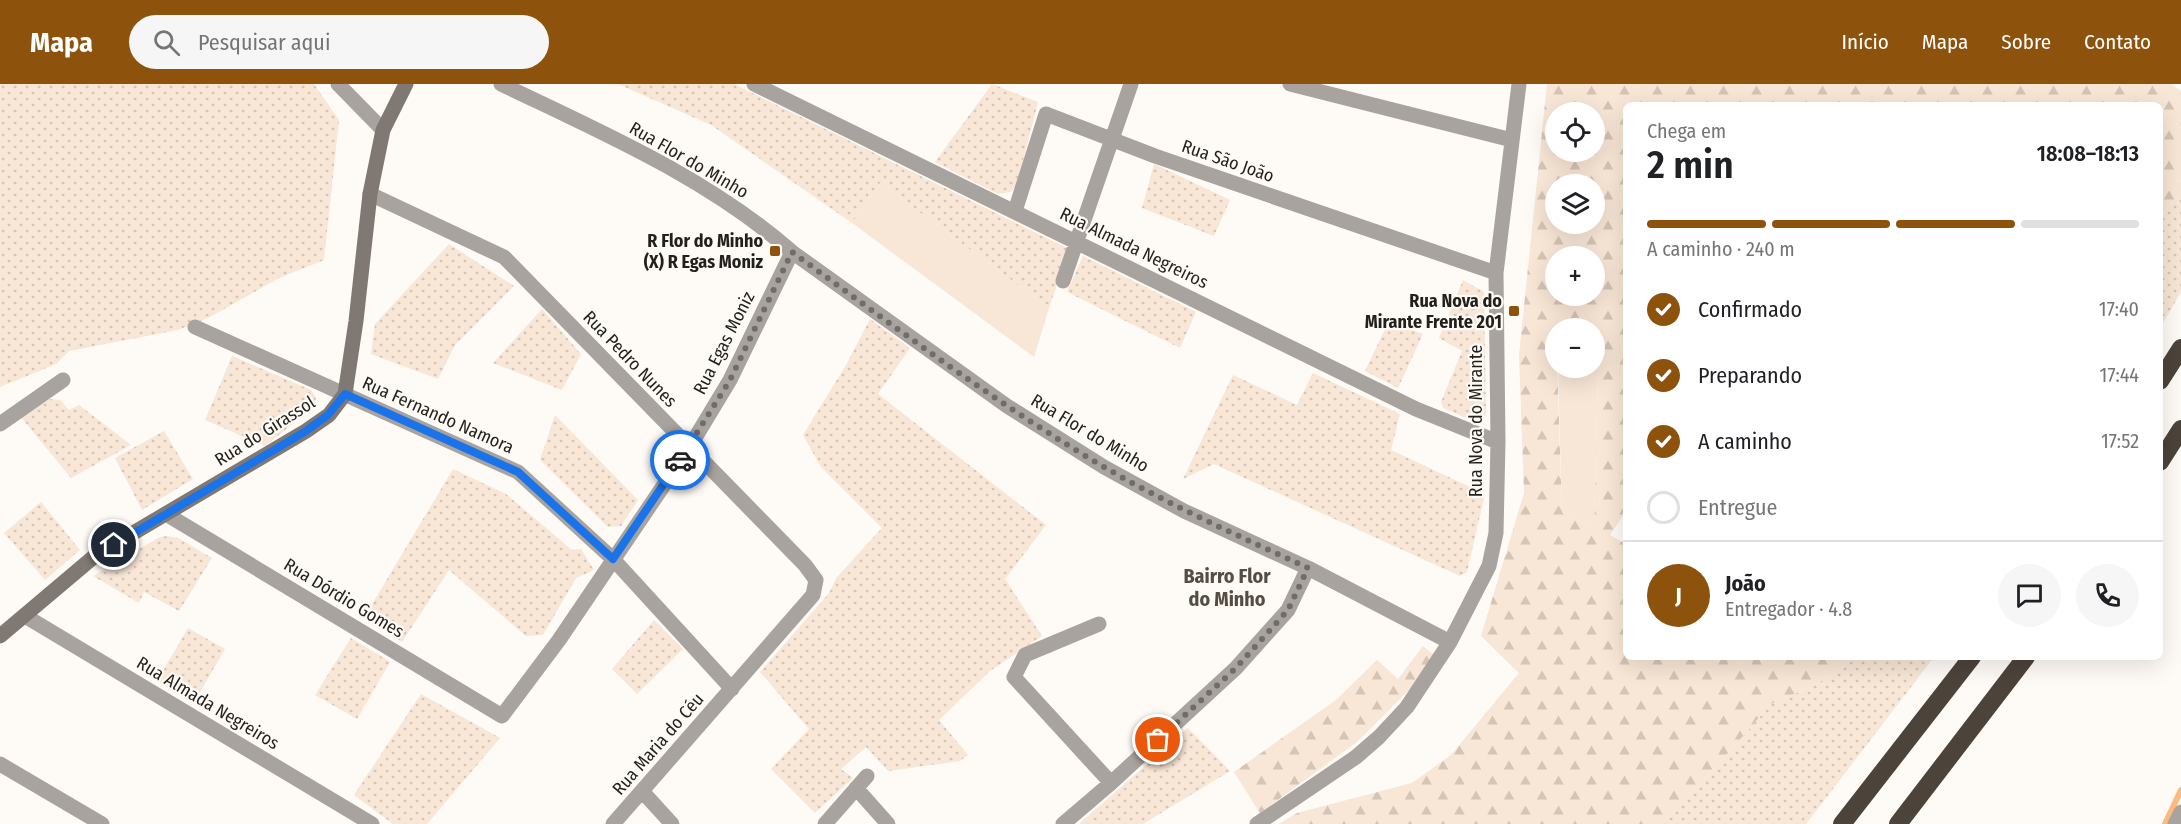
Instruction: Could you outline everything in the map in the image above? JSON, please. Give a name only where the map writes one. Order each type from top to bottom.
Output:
[{"type":"highway","points":[[2163,376],[2181,348]]},
{"type":"highway","points":[[2163,457],[2181,429]]},
{"type":"highway","points":[[1842,824],[1970,660]]},
{"type":"highway","points":[[1898,824],[2024,660]]},
{"type":"street","points":[[338,84],[383,130]]},
{"type":"street","points":[[345,394],[356,321],[370,194],[383,130],[406,84]]},
{"type":"street","name":"Rua Flor do Minho","points":[[501,84],[605,134],[691,180],[768,231],[792,252],[1007,406],[1104,467],[1184,511],[1308,568],[1450,642]]},
{"type":"street","name":"Rua Almada Negreiros","points":[[754,84],[1416,409],[1498,442]]},
{"type":"street","points":[[1063,281],[1075,240],[1131,84]]},
{"type":"street","points":[[1290,84],[1512,140]]},
{"type":"street","name":"Rua Nova do Mirante","points":[[1450,642],[1489,566],[1496,533],[1498,442],[1496,273],[1519,84]]},
{"type":"street","name":"Rua São João","points":[[1015,211],[1046,114],[1111,140],[1496,273]]},
{"type":"street","name":"Rua Pedro Nunes","points":[[370,194],[504,257],[805,565],[816,580],[813,595],[763,654]]},
{"type":"street","name":"Rua Egas Moniz","points":[[502,716],[560,640],[689,448],[730,380],[792,252]]},
{"type":"street","name":"Rua Fernando Namora","points":[[195,327],[518,472],[613,559],[732,689]]},
{"type":"street","points":[[0,424],[63,380]]},
{"type":"street","name":"Rua do Girassol","points":[[3,628],[25,616],[96,555],[306,431],[328,415],[345,394]]},
{"type":"street","name":"Rua Dórdio Gomes","points":[[166,514],[502,716]]},
{"type":"street","points":[[1063,824],[1236,668],[1288,610],[1308,568]]},
{"type":"street","name":"Rua Almada Negreiros","points":[[25,616],[372,824]]},
{"type":"street","points":[[1099,624],[1025,655],[1014,677],[1111,783]]},
{"type":"street","points":[[1257,824],[1330,776],[1379,737],[1407,707],[1450,642]]},
{"type":"street","name":"Rua Maria do Céu","points":[[613,824],[763,654]]},
{"type":"street","points":[[0,764],[102,824]]},
{"type":"street","points":[[825,824],[867,776]]},
{"type":"street","points":[[856,788],[888,824]]},
{"type":"street","points":[[642,791],[672,824]]},
{"type":"street","points":[[2175,824],[2181,813]]},
{"type":"green space","points":[[0,84],[314,84],[339,120],[324,260],[279,278],[210,317],[178,330],[69,351],[56,364],[0,387]]},
{"type":"green space","points":[[618,84],[734,84],[1069,249],[1049,308],[880,183],[852,223],[711,125]]},
{"type":"green space","points":[[992,84],[1038,102],[1017,184],[1011,192],[998,194],[935,162]]},
{"type":"green space","points":[[1547,84],[2171,84],[2181,91],[2181,192],[2163,214],[2163,102],[1623,102],[1623,516],[1610,535],[1623,542],[1623,660],[1853,660],[1815,685],[1771,704],[1707,777],[1661,824],[1279,824],[1297,813],[1412,783],[1451,755],[1519,673],[1481,636],[1524,493],[1519,355],[1545,103],[1545,162],[1605,162],[1605,102],[1545,102]],"holes":[[[1545,318],[1605,318],[1605,378],[1598,378],[1594,528],[1562,512],[1558,378],[1545,378]]]},
{"type":"green space","points":[[1154,164],[1230,200],[1214,236],[1142,208]]},
{"type":"green space","points":[[880,183],[1049,308],[1034,357],[852,223]]},
{"type":"green space","points":[[2181,192],[2181,292],[2163,323],[2163,214]]},
{"type":"green space","points":[[449,244],[514,286],[455,345],[438,379],[371,354],[375,324]]},
{"type":"green space","points":[[1083,256],[1196,312],[1180,348],[1067,292]]},
{"type":"green space","points":[[1463,280],[1484,292],[1486,415],[1473,421],[1443,408],[1441,402],[1462,351],[1439,338]]},
{"type":"green space","points":[[542,309],[581,354],[562,390],[493,363]]},
{"type":"green space","points":[[870,319],[910,348],[878,394],[1046,525],[1005,579],[1042,636],[990,671],[939,720],[968,755],[960,761],[888,771],[866,747],[841,769],[853,778],[815,813],[771,769],[809,729],[760,672],[829,593],[837,577],[882,528],[821,467],[803,435],[846,365]]},
{"type":"green space","points":[[1389,321],[1423,334],[1398,388],[1365,371]]},
{"type":"green space","points":[[232,356],[311,390],[316,398],[314,407],[265,446],[205,420]]},
{"type":"green space","points":[[1313,373],[1400,414],[1391,450],[1485,494],[1467,572],[1460,576],[1214,464],[1183,479],[1233,375],[1297,405]]},
{"type":"green space","points":[[1558,378],[1598,378],[1594,528],[1562,512]]},
{"type":"green space","points":[[50,399],[60,400],[69,410],[79,405],[131,445],[71,478],[20,416]]},
{"type":"green space","points":[[555,415],[638,500],[621,526],[608,527],[540,460]]},
{"type":"green space","points":[[164,431],[193,479],[142,510],[115,458]]},
{"type":"green space","points":[[453,469],[506,494],[572,550],[581,549],[594,570],[576,578],[543,635],[526,636],[449,570],[402,642],[365,616]]},
{"type":"green space","points":[[41,502],[80,550],[45,580],[4,533]]},
{"type":"green space","points":[[160,537],[178,538],[212,558],[179,611],[144,592],[139,603],[93,576]]},
{"type":"green space","points":[[654,620],[683,649],[637,694],[612,669]]},
{"type":"green space","points":[[188,628],[225,649],[193,704],[157,681]]},
{"type":"green space","points":[[351,638],[390,662],[357,719],[315,695]]},
{"type":"green space","points":[[1423,646],[1434,655],[1413,686],[1357,742],[1260,813],[1234,772],[1336,700],[1377,660],[1398,679]]},
{"type":"green space","points":[[1853,660],[1932,660],[1806,824],[1661,824],[1707,777],[1771,704],[1815,685]]},
{"type":"green space","points":[[421,694],[500,738],[427,824],[393,824],[354,795]]},
{"type":"green space","points":[[1188,728],[1230,771],[1143,824],[1079,824]]},
{"type":"waterway","points":[[2165,824],[2181,790]]},
{"type":"way so far","points":[[680,460],[730,380],[792,252],[1007,406],[1104,467],[1184,511],[1308,568],[1288,610],[1236,668],[1158,740]]},
{"type":"place","name":"R Flor do Minho (X) R Egas Moniz","points":[[775,251]]},
{"type":"place","name":"Rua Nova do Mirante Frente 201","points":[[1514,311]]},
{"type":"district","name":"Bairro Flor do Minho","points":[[1227,588]]},
{"type":"route","points":[[114,545],[306,431],[328,415],[345,394],[518,472],[613,559],[680,460]]}]
